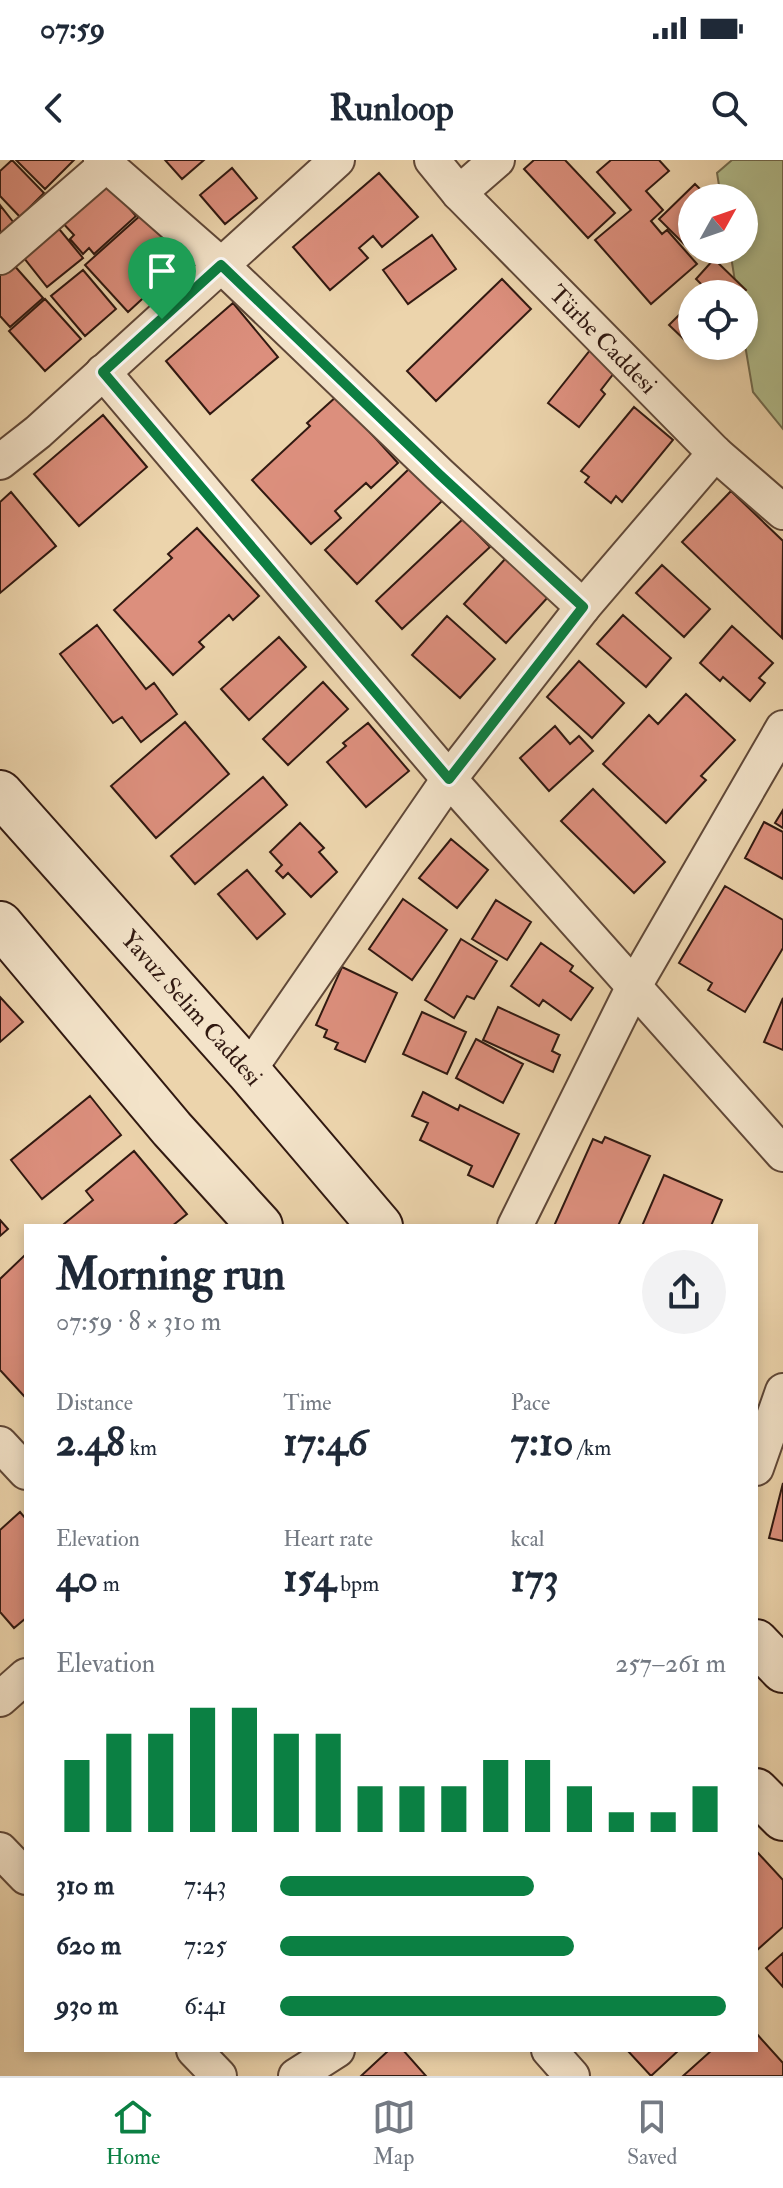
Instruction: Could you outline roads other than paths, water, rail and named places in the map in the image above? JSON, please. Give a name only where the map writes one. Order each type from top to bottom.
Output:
[{"type":"main road","name":"Yavuz Selim Caddesi","points":[[0,793],[248,1071],[374,1224]]},
{"type":"main road","points":[[1,927],[172,1129],[258,1224]]},
{"type":"main road","points":[[758,1644],[783,1670]]},
{"type":"main road","points":[[758,1793],[783,1818]]},
{"type":"street","points":[[3,452],[38,432],[337,160]]},
{"type":"street","name":"Türbe Caddesi","points":[[432,160],[459,193],[715,453],[783,512]]},
{"type":"street","points":[[459,193],[497,160]]},
{"type":"street","points":[[0,257],[104,162],[221,265],[583,607]]},
{"type":"street","points":[[103,372],[449,779],[783,1154]]},
{"type":"street","points":[[248,1071],[449,779],[583,607],[715,453]]},
{"type":"street","points":[[516,1224],[634,986],[783,728]]},
{"type":"street","points":[[758,1462],[783,1391]]},
{"type":"street","points":[[0,1444],[24,1470]]},
{"type":"street","points":[[0,1699],[24,1678]]},
{"type":"street","points":[[0,1850],[24,1875]]},
{"type":"street","points":[[196,2052],[219,2076]]},
{"type":"street","points":[[296,2076],[334,2052]]},
{"type":"street","points":[[551,2052],[572,2076]]}]
